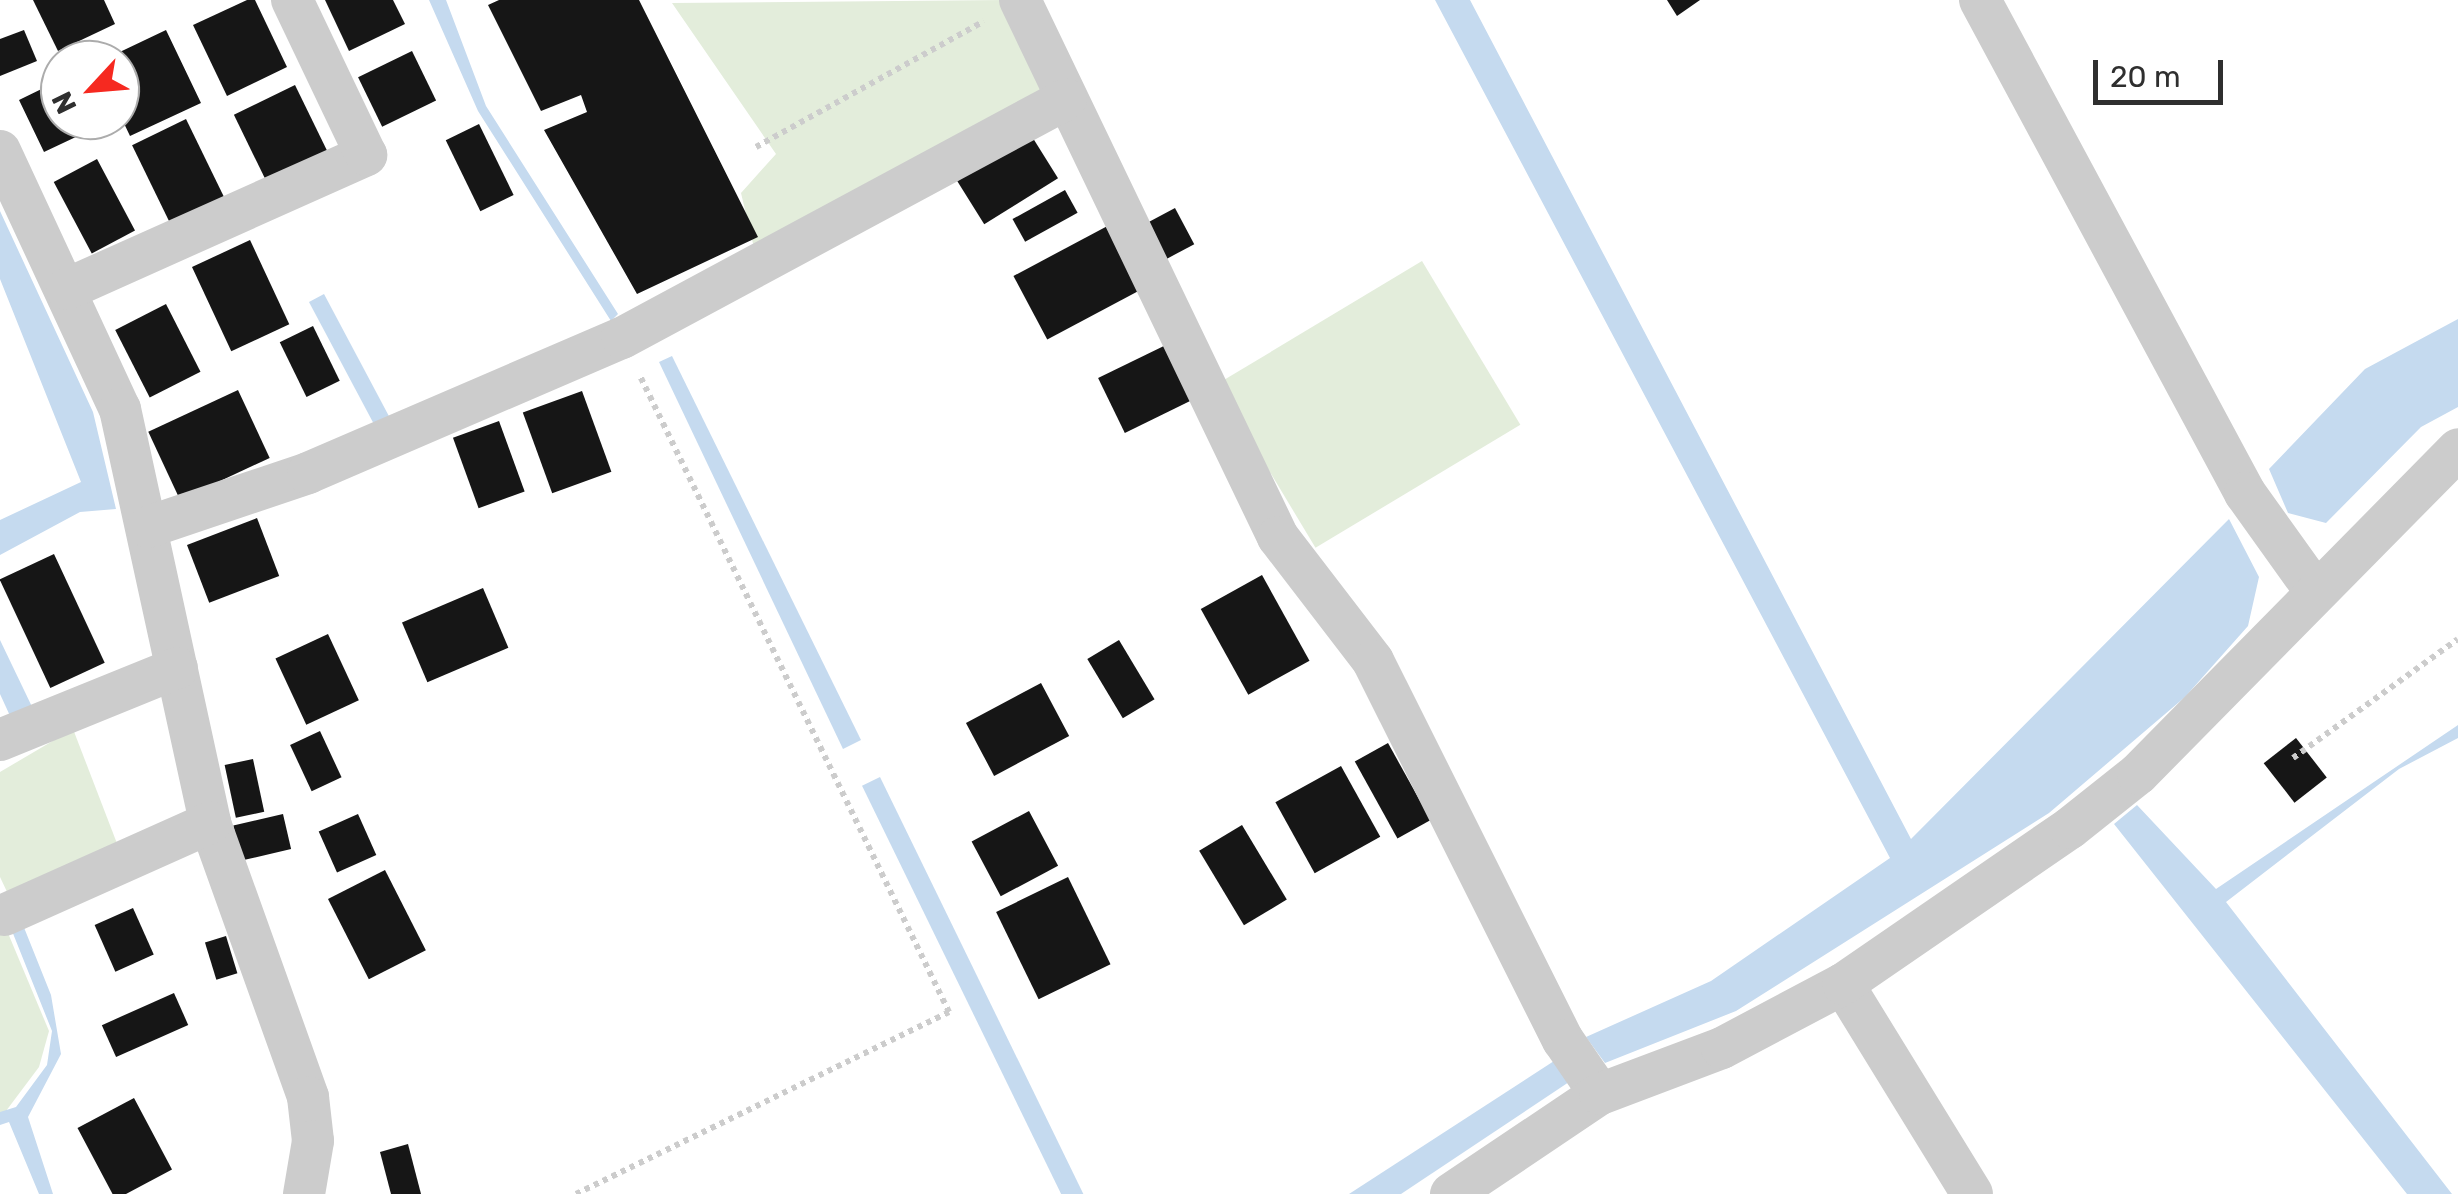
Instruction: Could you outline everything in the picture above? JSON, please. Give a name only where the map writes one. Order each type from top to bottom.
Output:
[{"type":"street","points":[[67,290],[366,155],[292,0]]},
{"type":"street","points":[[1020,0],[1278,537],[1373,662],[1563,1040],[1600,1094]]},
{"type":"street","points":[[1980,0],[2244,492],[2316,592]]},
{"type":"street","points":[[148,528],[308,472],[622,338],[1066,99]]},
{"type":"street","points":[[0,151],[120,409],[210,823],[308,1097],[313,1141],[304,1194]]},
{"type":"street","points":[[1451,1194],[1600,1094],[1722,1048],[1843,984],[2138,774],[2316,592],[2450,466]]},
{"type":"street","points":[[0,740],[177,668]]},
{"type":"street","points":[[4,915],[210,823]]},
{"type":"street","points":[[1843,984],[1972,1194]]},
{"type":"path","points":[[756,147],[1020,0]]},
{"type":"path","points":[[576,1194],[949,1012],[622,338]]},
{"type":"path","points":[[2293,758],[2458,639]]},
{"type":"green space","points":[[1005,0],[1050,95],[755,252],[741,193],[776,154],[672,3]]},
{"type":"green space","points":[[1422,261],[1520,425],[1316,548],[1217,384]]},
{"type":"green space","points":[[73,729],[118,846],[9,896],[0,877],[0,772]]},
{"type":"green space","points":[[0,914],[49,1031],[39,1067],[0,1119]]},
{"type":"water","points":[[429,0],[446,0],[486,106],[618,314],[611,321],[478,111]]},
{"type":"water","points":[[1435,0],[1470,0],[1911,839],[2229,519],[2259,577],[2248,626],[2185,697],[2049,813],[1736,1011],[1605,1063],[1586,1037],[1711,981],[1890,858]]},
{"type":"water","points":[[0,211],[93,412],[116,509],[80,512],[0,555],[0,520],[81,482],[0,279]]},
{"type":"water","points":[[324,294],[392,422],[377,430],[309,302]]},
{"type":"water","points":[[2458,319],[2458,407],[2421,427],[2326,523],[2288,513],[2269,469],[2365,369]]},
{"type":"water","points":[[672,356],[861,740],[843,749],[659,362]]},
{"type":"water","points":[[0,640],[35,713],[11,718],[0,694]]},
{"type":"water","points":[[2458,725],[2458,738],[2399,769],[2226,902],[2452,1194],[2407,1194],[2114,824],[2137,805],[2216,889]]},
{"type":"water","points":[[880,777],[1083,1194],[1061,1194],[862,786]]},
{"type":"water","points":[[21,920],[51,995],[61,1054],[28,1117],[53,1194],[39,1194],[9,1122],[0,1125],[0,1112],[16,1107],[47,1065],[52,1031],[10,926]]},
{"type":"water","points":[[1554,1061],[1569,1082],[1401,1194],[1349,1194]]},
{"type":"building","points":[[33,0],[104,0],[115,24],[81,40],[53,40]]},
{"type":"building","points":[[255,0],[287,67],[227,96],[193,25]]},
{"type":"building","points":[[325,0],[393,0],[405,24],[349,51]]},
{"type":"building","points":[[499,0],[639,0],[758,237],[637,294],[544,130],[587,112],[581,95],[541,111],[488,5]]},
{"type":"building","points":[[1667,0],[1700,0],[1677,16]]},
{"type":"building","points":[[24,30],[37,61],[0,76],[0,39]]},
{"type":"building","points":[[166,30],[201,103],[140,131],[140,42]]},
{"type":"building","points":[[412,51],[436,100],[382,127],[358,77]]},
{"type":"building","points":[[295,85],[328,153],[267,183],[234,115]]},
{"type":"building","points":[[40,90],[40,140],[69,140],[44,152],[19,100]]},
{"type":"building","points":[[186,119],[226,202],[172,228],[132,145]]},
{"type":"building","points":[[479,124],[514,195],[480,211],[446,140]]},
{"type":"building","points":[[1031,135],[1058,178],[984,224],[957,181]]},
{"type":"building","points":[[97,159],[135,231],[92,254],[54,182]]},
{"type":"building","points":[[1065,190],[1078,213],[1025,242],[1013,219]]},
{"type":"building","points":[[1175,208],[1194,244],[1164,260],[1145,224]]},
{"type":"building","points":[[1115,222],[1149,286],[1047,340],[1013,276]]},
{"type":"building","points":[[250,240],[289,324],[231,351],[192,267]]},
{"type":"building","points":[[166,304],[201,372],[150,398],[115,330]]},
{"type":"building","points":[[313,326],[340,381],[306,397],[280,342]]},
{"type":"building","points":[[1170,343],[1197,398],[1125,433],[1098,378]]},
{"type":"building","points":[[238,390],[270,458],[180,500],[148,432]]},
{"type":"building","points":[[582,391],[611,472],[552,493],[523,413]]},
{"type":"building","points":[[499,421],[525,491],[479,508],[453,438]]},
{"type":"building","points":[[257,518],[279,576],[209,603],[187,545]]},
{"type":"building","points":[[54,554],[105,663],[50,688],[0,579]]},
{"type":"building","points":[[1262,575],[1310,661],[1248,695],[1201,609]]},
{"type":"building","points":[[483,588],[508,648],[427,682],[402,622]]},
{"type":"building","points":[[328,634],[359,700],[306,725],[275,659]]},
{"type":"building","points":[[1119,640],[1155,699],[1123,718],[1087,659]]},
{"type":"building","points":[[1041,683],[1069,736],[994,776],[966,723]]},
{"type":"building","points":[[320,731],[342,777],[312,791],[290,745]]},
{"type":"building","points":[[2296,738],[2327,777],[2294,803],[2264,763]]},
{"type":"building","points":[[1388,743],[1431,820],[1397,838],[1355,761]]},
{"type":"building","points":[[253,759],[264,812],[236,818],[225,765]]},
{"type":"building","points":[[1341,766],[1380,837],[1315,873],[1275,802]]},
{"type":"building","points":[[1029,811],[1058,866],[1001,896],[972,842]]},
{"type":"building","points":[[283,814],[291,849],[241,861],[233,825]]},
{"type":"building","points":[[358,814],[376,855],[337,873],[319,831]]},
{"type":"building","points":[[1242,825],[1287,900],[1244,925],[1199,851]]},
{"type":"building","points":[[385,870],[426,950],[369,979],[328,899]]},
{"type":"building","points":[[1068,877],[1111,964],[1039,999],[996,912]]},
{"type":"building","points":[[133,908],[154,955],[115,972],[95,925]]},
{"type":"building","points":[[226,936],[237,973],[216,980],[205,942]]},
{"type":"building","points":[[174,993],[188,1025],[116,1057],[102,1025]]},
{"type":"building","points":[[134,1098],[172,1170],[126,1194],[113,1194],[77,1128]]},
{"type":"building","points":[[408,1144],[421,1194],[391,1194],[380,1152]]}]
